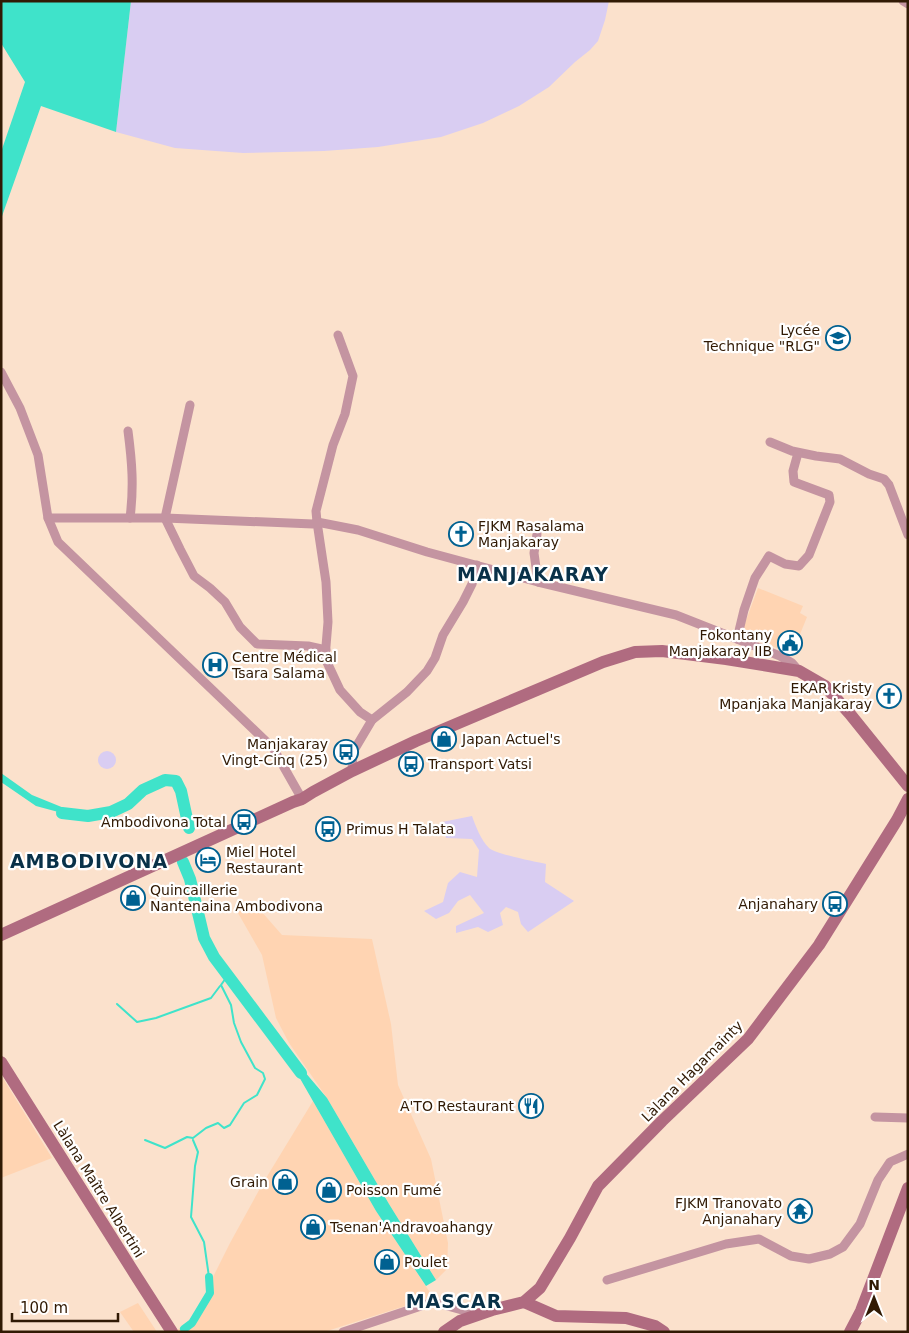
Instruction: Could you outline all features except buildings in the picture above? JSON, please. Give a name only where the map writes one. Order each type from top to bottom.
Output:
[{"type":"main road","points":[[1,928],[292,802],[416,741],[603,662],[635,652],[662,651],[726,658],[799,671],[825,686],[850,714],[908,787],[907,797]]},
{"type":"main road","points":[[892,765],[908,779]]},
{"type":"main road","name":"Làlana Hagamainty","points":[[524,1302],[540,1288],[598,1186],[662,1121],[748,1039],[819,945],[897,820],[907,797]]},
{"type":"main road","points":[[1,935],[110,882]]},
{"type":"main road","name":"Làlana Maître Albertini","points":[[1,1062],[172,1332]]},
{"type":"main road","points":[[850,1332],[861,1311],[908,1188]]},
{"type":"main road","points":[[444,1332],[460,1321],[524,1302],[556,1316],[626,1318],[655,1326],[664,1332]]},
{"type":"street","points":[[903,1],[908,4]]},
{"type":"street","points":[[338,335],[353,376],[345,414],[333,445],[316,511],[316,522],[326,582],[328,622],[325,658],[340,690],[360,712],[372,720]]},
{"type":"street","points":[[1,372],[20,408],[38,455],[48,518],[58,542],[273,748],[301,797]]},
{"type":"street","points":[[190,405],[165,518],[194,576],[225,602],[240,627],[256,644],[308,646],[326,650]]},
{"type":"street","points":[[128,431],[132,466],[130,518]]},
{"type":"street","points":[[770,442],[792,452],[840,459],[869,474],[884,479],[889,485],[908,535]]},
{"type":"street","points":[[737,639],[755,578],[769,556],[785,564],[799,566],[809,555],[830,502],[830,495],[794,482],[793,472],[798,453]]},
{"type":"street","points":[[48,518],[165,518],[313,524],[316,522],[358,530],[427,552],[538,582],[676,615],[780,656],[792,663],[799,671]]},
{"type":"street","points":[[537,534],[534,553],[538,582]]},
{"type":"street","points":[[352,771],[353,752],[372,720],[407,692],[427,672],[435,658],[443,635],[472,584],[477,565]]},
{"type":"street","points":[[875,1117],[908,1118]]},
{"type":"street","points":[[607,1280],[726,1244],[759,1239],[791,1256],[810,1259],[830,1254],[843,1247],[860,1224],[878,1180],[890,1162],[908,1154]]},
{"type":"street","points":[[343,1332],[434,1302],[480,1315]]},
{"type":"shaded area","points":[[131,1],[609,1],[598,41],[590,50],[549,87],[519,106],[483,123],[441,137],[378,147],[324,151],[243,153],[175,148],[116,132]]},
{"type":"shaded area","points":[[758,588],[803,606],[800,613],[807,617],[792,654],[741,634]]},
{"type":"shaded area","points":[[107,751],[113,754],[116,760],[113,766],[107,769],[101,766],[98,760],[101,754]]},
{"type":"shaded area","points":[[472,816],[481,837],[489,848],[507,855],[546,864],[545,882],[574,901],[528,932],[521,924],[518,912],[506,907],[500,913],[503,925],[488,932],[478,927],[456,933],[456,926],[484,913],[470,895],[458,901],[449,913],[436,919],[424,911],[443,902],[448,883],[460,872],[477,877],[479,850],[472,839],[446,838],[442,822]]},
{"type":"shaded area","name":"Tsenan'Andravoahangy","points":[[254,903],[282,935],[372,939],[391,1024],[398,1085],[431,1159],[448,1243],[447,1269],[436,1280],[327,1098],[289,1043],[276,1018],[262,955],[234,906]]},
{"type":"shaded area","points":[[1,1075],[52,1158],[1,1178]]},
{"type":"shaded area","name":"Tsenan'Andravoahangy","points":[[313,1101],[376,1211],[433,1297],[324,1332],[178,1332],[177,1330],[190,1322],[207,1293],[208,1287],[230,1243],[263,1183]]},
{"type":"shaded area","points":[[138,1303],[157,1332],[134,1332],[120,1312]]},
{"type":"water","points":[[1,1],[131,1],[116,132],[41,106],[1,219],[1,152],[25,82],[1,43]]},
{"type":"water","points":[[1,773],[32,795],[64,808],[62,813],[36,806],[1,782]]},
{"type":"water","points":[[304,1071],[327,1098],[436,1280],[426,1286],[376,1211],[298,1075]]},
{"type":"waterway","points":[[62,813],[88,816],[111,812],[128,804],[143,790],[165,780],[176,781],[181,791],[189,828]]},
{"type":"waterway","points":[[183,862],[190,879],[204,938],[214,957],[301,1073]]},
{"type":"waterway","points":[[145,1140],[165,1148],[187,1137],[193,1138],[206,1128],[218,1123],[224,1128],[230,1125],[244,1103],[257,1095],[265,1079],[263,1073],[255,1068],[241,1042],[234,1023],[231,1005],[221,985],[228,975]]},
{"type":"waterway","points":[[117,1004],[137,1022],[156,1018],[211,998],[220,986]]},
{"type":"waterway","points":[[193,1140],[198,1152],[191,1217],[204,1242],[209,1277]]},
{"type":"waterway","points":[[184,1329],[192,1323],[210,1293],[209,1277]]},
{"type":"place","name":"Lycée Technique \"RLG\"","points":[[838,338]]},
{"type":"place","name":"FJKM Rasalama Manjakaray","points":[[461,534]]},
{"type":"place","name":"Fokontany Manjakaray IIB","points":[[790,643]]},
{"type":"place","name":"Centre Médical Tsara Salama","points":[[215,665]]},
{"type":"place","name":"EKAR Kristy Mpanjaka Manjakaray","points":[[889,696]]},
{"type":"place","name":"Japan Actuel's","points":[[444,739]]},
{"type":"place","name":"Manjakaray Vingt-Cinq (25)","points":[[346,752]]},
{"type":"place","name":"Transport Vatsi","points":[[411,764]]},
{"type":"place","name":"Ambodivona Total","points":[[244,822]]},
{"type":"place","name":"Primus H Talata","points":[[328,829]]},
{"type":"place","name":"Miel Hotel Restaurant","points":[[208,860]]},
{"type":"place","name":"Quincaillerie Nantenaina Ambodivona","points":[[133,898]]},
{"type":"place","name":"Anjanahary","points":[[835,904]]},
{"type":"place","name":"A'TO Restaurant","points":[[531,1106]]},
{"type":"place","name":"Grain","points":[[285,1182]]},
{"type":"place","name":"Poisson Fumé","points":[[329,1190]]},
{"type":"place","name":"FJKM Tranovato Anjanahary","points":[[800,1211]]},
{"type":"place","name":"Tsenan'Andravoahangy","points":[[313,1227]]},
{"type":"place","name":"Poulet","points":[[387,1262]]},
{"type":"district","name":"MANJAKARAY","points":[[533,574]]},
{"type":"district","name":"AMBODIVONA","points":[[89,861]]},
{"type":"district","name":"MASCAR","points":[[454,1301]]}]
